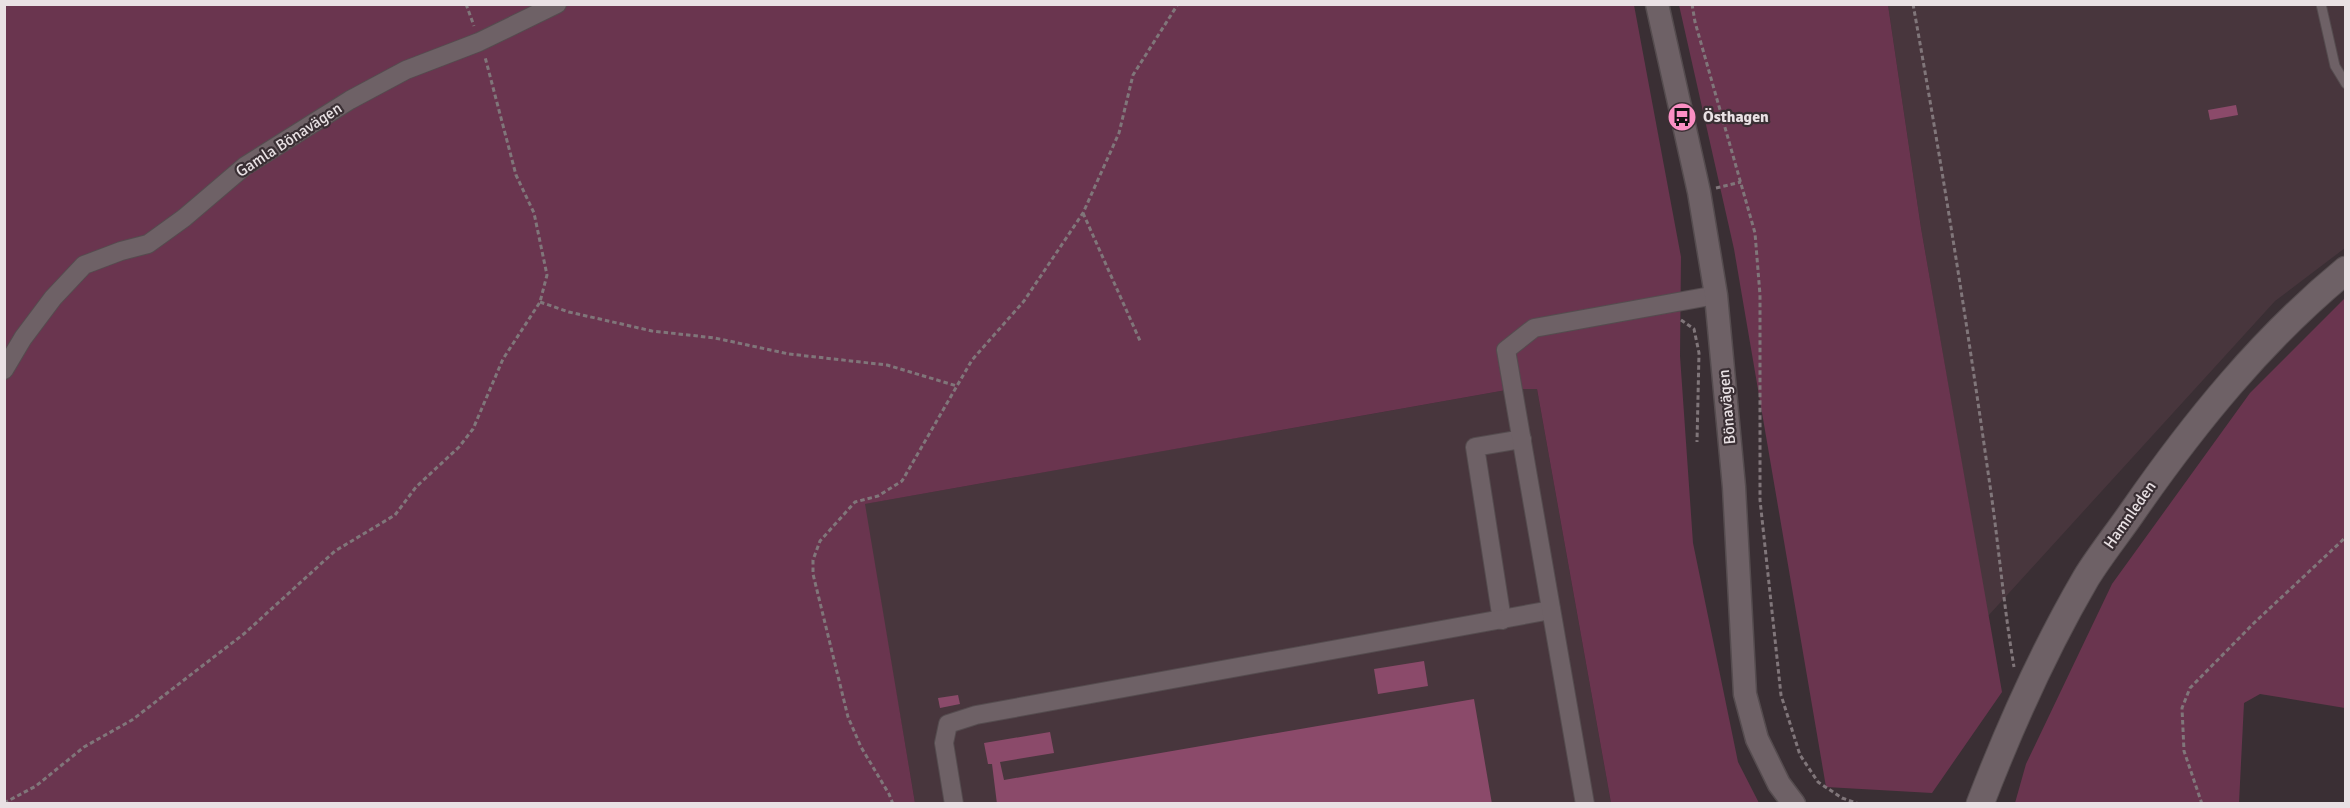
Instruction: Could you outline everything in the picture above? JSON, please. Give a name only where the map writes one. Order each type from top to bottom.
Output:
[{"type":"main road","name":"Hamnleden","points":[[1980,804],[2021,704],[2087,578],[2172,455],[2242,370],[2315,295],[2346,270]]},
{"type":"street","name":"Gamla Bönavägen","points":[[4,370],[23,338],[53,298],[84,265],[148,244],[184,218],[245,166],[350,100],[406,70],[479,42],[557,4]]},
{"type":"street","name":"Bönavägen","points":[[1657,4],[1699,192],[1716,295],[1734,487],[1745,694],[1757,739],[1779,784],[1794,804]]},
{"type":"street","points":[[1584,804],[1506,350],[1534,328],[1716,295]]},
{"type":"street","points":[[1502,620],[1475,447],[1522,439]]},
{"type":"street","points":[[954,804],[944,743],[948,724],[976,715],[1551,610]]},
{"type":"lane","points":[[2321,4],[2335,66],[2346,84]]},
{"type":"path","points":[[4,803],[36,786],[84,747],[132,720],[245,633],[335,551],[395,515],[416,488],[459,447],[472,429],[503,360],[540,302],[547,275],[534,213],[516,175],[490,69],[466,4]]},
{"type":"path","points":[[892,804],[889,794],[861,747],[848,717],[813,574],[813,560],[820,541],[855,502],[878,496],[902,481],[972,360],[1024,301],[1083,213],[1119,133],[1133,75],[1178,4]]},
{"type":"path","points":[[1692,4],[1695,22],[1755,233],[1760,295],[1760,500],[1782,695],[1800,756],[1818,782],[1842,798],[1859,804]]},
{"type":"path","points":[[1912,4],[1945,181],[1995,520],[2003,601],[2015,670]]},
{"type":"path","points":[[1083,213],[1141,343]]},
{"type":"path","points":[[540,302],[569,312],[652,331],[715,338],[789,354],[887,365],[957,386]]},
{"type":"path","points":[[1677,320],[1684,321],[1694,329],[1699,353],[1697,442]]},
{"type":"path","points":[[2202,804],[2184,751],[2182,708],[2190,688],[2254,623],[2346,537]]},
{"type":"shaded area","points":[[5,5],[1634,5],[1681,257],[1680,356],[1693,543],[1738,762],[1759,803],[1611,803],[1537,389],[1512,389],[865,504],[915,803],[5,804]]},
{"type":"shaded area","points":[[1679,5],[1888,5],[1921,228],[2002,692],[1932,793],[1826,787],[1734,249]]},
{"type":"shaded area","points":[[1888,5],[2345,5],[2345,248],[2275,301],[1988,616],[1921,228]]},
{"type":"shaded area","points":[[2345,298],[2345,708],[2260,694],[2244,703],[2239,803],[2015,803],[2026,764],[2112,584],[2250,393]]},
{"type":"shaded area","points":[[1512,389],[1537,389],[1611,803],[915,803],[864,504]]},
{"type":"building","points":[[2236,105],[2238,115],[2210,120],[2208,110]]},
{"type":"building","points":[[1424,661],[1428,686],[1378,694],[1374,669]]},
{"type":"building","points":[[958,695],[960,704],[940,708],[938,698]]},
{"type":"building","points":[[1474,699],[1492,804],[997,804],[992,764],[988,764],[984,743],[1050,732],[1054,753],[1000,762],[1004,780]]},
{"type":"place","name":"Östhagen","points":[[1682,117]]}]
